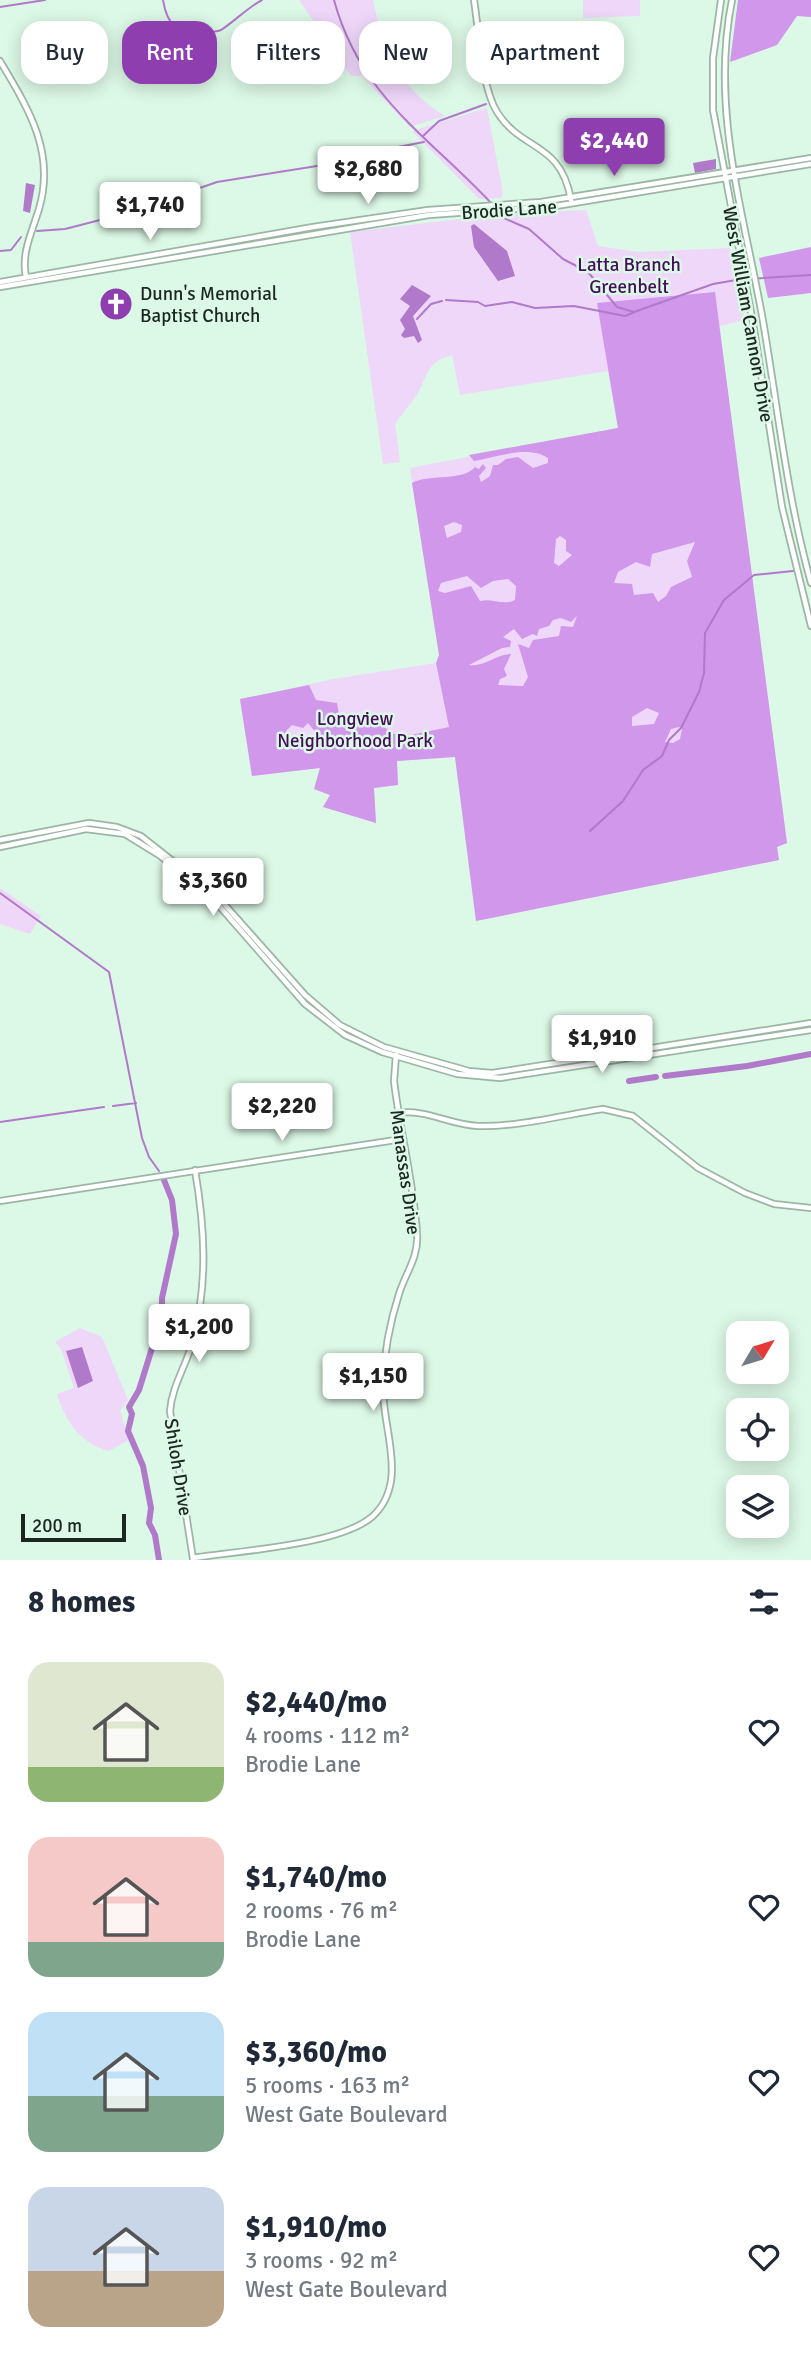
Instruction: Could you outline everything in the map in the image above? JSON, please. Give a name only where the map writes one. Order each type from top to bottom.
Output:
[{"type":"main road","points":[[474,0],[490,95],[496,111],[509,126],[558,162],[566,175],[571,201]]},
{"type":"main road","name":"West William Cannon Drive","points":[[721,0],[712,75],[713,110],[746,286],[784,521],[811,626]]},
{"type":"main road","name":"West William Cannon Drive","points":[[732,0],[723,75],[726,130],[750,254],[796,529],[811,583]]},
{"type":"main road","points":[[0,61],[29,110],[43,154],[43,192],[25,253],[26,280]]},
{"type":"main road","points":[[712,75],[723,75]]},
{"type":"main road","name":"Brodie Lane","points":[[0,287],[282,232],[428,210],[524,206],[726,180],[734,175],[811,158]]},
{"type":"main road","name":"Brodie Lane","points":[[571,201],[725,173],[746,176],[811,164]]},
{"type":"main road","points":[[737,190],[746,176]]},
{"type":"main road","points":[[737,240],[747,238]]},
{"type":"main road","name":"Brodie Lane","points":[[0,282],[26,280]]},
{"type":"main road","points":[[0,841],[89,823],[117,827],[141,836],[226,905],[322,1011],[356,1034],[396,1054],[469,1071],[492,1073],[811,1023]]},
{"type":"main road","points":[[0,847],[86,829],[117,832],[139,841],[214,900],[318,1016],[354,1040],[465,1076],[488,1079],[811,1030]]},
{"type":"main road","name":"Manassas Drive","points":[[193,1559],[339,1535],[368,1521],[385,1501],[392,1470],[383,1379],[393,1317],[413,1264],[417,1235],[394,1081],[396,1054]]},
{"type":"main road","points":[[398,1112],[420,1111],[479,1126],[603,1109],[617,1110],[640,1121],[706,1174],[767,1202],[811,1208]]},
{"type":"main road","points":[[0,1201],[402,1139]]},
{"type":"main road","name":"Shiloh Drive","points":[[193,1559],[170,1411],[174,1387],[193,1342],[204,1272],[205,1236],[195,1170]]},
{"type":"green space","points":[[299,0],[373,0],[378,21],[359,21],[359,76],[351,76],[345,67],[345,21],[313,21]]},
{"type":"green space","points":[[583,0],[640,0],[640,16],[583,18]]},
{"type":"green space","points":[[738,0],[811,0],[811,17],[797,16],[777,45],[730,62]]},
{"type":"green space","points":[[370,84],[408,84],[423,100],[445,116],[410,127]]},
{"type":"green space","points":[[487,108],[503,193],[501,198],[479,199],[412,131]]},
{"type":"green space","points":[[586,210],[598,246],[638,252],[730,248],[745,320],[719,326],[787,843],[777,847],[779,860],[476,921],[455,757],[397,761],[398,785],[374,788],[376,823],[323,807],[330,795],[314,789],[320,768],[252,776],[240,700],[333,679],[436,663],[439,655],[410,468],[618,428],[608,371],[460,395],[452,355],[430,368],[417,395],[395,424],[400,462],[383,464],[350,232],[511,213]]},
{"type":"green space","points":[[811,247],[811,293],[768,298],[759,258]]},
{"type":"green space","name":"Longview Neighborhood Park","points":[[715,292],[787,843],[777,847],[779,860],[476,921],[455,757],[397,761],[398,785],[374,788],[376,823],[323,807],[330,795],[314,789],[320,768],[252,776],[240,699],[309,685],[316,700],[337,703],[339,715],[346,715],[362,724],[381,725],[394,734],[411,735],[449,727],[436,663],[439,655],[412,483],[428,478],[455,476],[475,467],[479,469],[483,464],[486,468],[479,476],[481,482],[490,476],[493,465],[506,459],[518,457],[533,468],[548,463],[548,458],[522,452],[474,461],[469,455],[618,428],[597,303]],"holes":[[[454,522],[462,525],[461,532],[447,538],[444,526]],[[560,536],[566,540],[566,551],[572,555],[559,566],[554,563],[556,539]],[[695,542],[687,561],[692,577],[671,587],[666,596],[658,602],[653,593],[634,595],[632,584],[614,583],[618,572],[636,562],[650,567],[652,554]],[[467,576],[481,588],[493,581],[508,579],[516,586],[515,600],[506,602],[480,601],[471,586],[445,593],[438,591],[441,583]],[[577,616],[573,627],[561,626],[559,636],[533,640],[529,648],[518,644],[528,677],[523,686],[498,685],[500,679],[507,676],[504,669],[511,654],[469,665],[502,648],[510,647],[511,641],[503,637],[514,629],[522,639],[533,634],[537,636],[539,629],[561,618],[571,622]],[[647,708],[659,713],[654,724],[632,726],[632,717]],[[308,723],[320,738],[305,746],[296,746],[286,731],[292,725],[303,728]],[[671,729],[682,729],[680,739],[673,743],[665,742]]]},
{"type":"green space","points":[[0,888],[41,916],[30,934],[0,924]]},
{"type":"green space","points":[[80,1328],[102,1337],[128,1400],[120,1411],[129,1440],[109,1451],[82,1437],[70,1422],[57,1394],[74,1388],[61,1349],[55,1342]]},
{"type":"shaded area","points":[[716,159],[716,169],[695,173],[693,163]]},
{"type":"shaded area","points":[[26,183],[35,185],[30,213],[23,211]]},
{"type":"shaded area","points":[[474,224],[507,251],[515,276],[498,281],[474,247],[471,226]]},
{"type":"shaded area","points":[[412,285],[431,296],[413,316],[422,340],[418,343],[414,336],[404,338],[401,335],[405,329],[400,320],[410,306],[400,299]]},
{"type":"shaded area","points":[[82,1347],[93,1381],[78,1388],[66,1351]]},
{"type":"waterway","points":[[0,7],[45,0]]},
{"type":"waterway","points":[[163,0],[171,22],[187,33],[221,30],[262,0]]},
{"type":"waterway","points":[[334,0],[346,33],[361,63],[378,88],[398,112],[491,203]]},
{"type":"waterway","points":[[423,136],[439,121],[486,104]]},
{"type":"waterway","points":[[37,231],[65,229],[165,209],[177,196],[217,182],[342,162],[382,150],[424,142]]},
{"type":"waterway","points":[[500,212],[506,219],[529,229],[563,259],[588,272],[617,307],[634,312],[713,284],[742,279]]},
{"type":"waterway","points":[[0,251],[11,250],[21,237]]},
{"type":"waterway","points":[[748,279],[811,275]]},
{"type":"waterway","points":[[446,300],[478,302],[485,306],[512,302],[535,308],[574,306],[625,316],[635,312]]},
{"type":"waterway","points":[[417,319],[431,304],[442,301]]},
{"type":"waterway","points":[[590,831],[623,801],[643,770],[662,756],[669,740],[681,728],[699,692],[704,673],[705,633],[724,600],[754,575],[793,571]]},
{"type":"waterway","points":[[0,893],[109,972],[142,1138],[149,1157],[159,1171]]},
{"type":"waterway","points":[[665,1076],[747,1066],[811,1054]]},
{"type":"waterway","points":[[629,1081],[656,1077]]},
{"type":"waterway","points":[[113,1106],[136,1103]]},
{"type":"waterway","points":[[0,1122],[104,1107]]},
{"type":"waterway","points":[[159,1560],[155,1535],[149,1523],[151,1508],[143,1466],[128,1431],[132,1414],[129,1407],[139,1390],[162,1316],[162,1298],[176,1234],[172,1200],[164,1180]]},
{"type":"place","name":"Dunn's Memorial Baptist Church","points":[[116,304]]},
{"type":"park label","name":"Latta Branch Greenbelt","points":[[629,275]]}]
